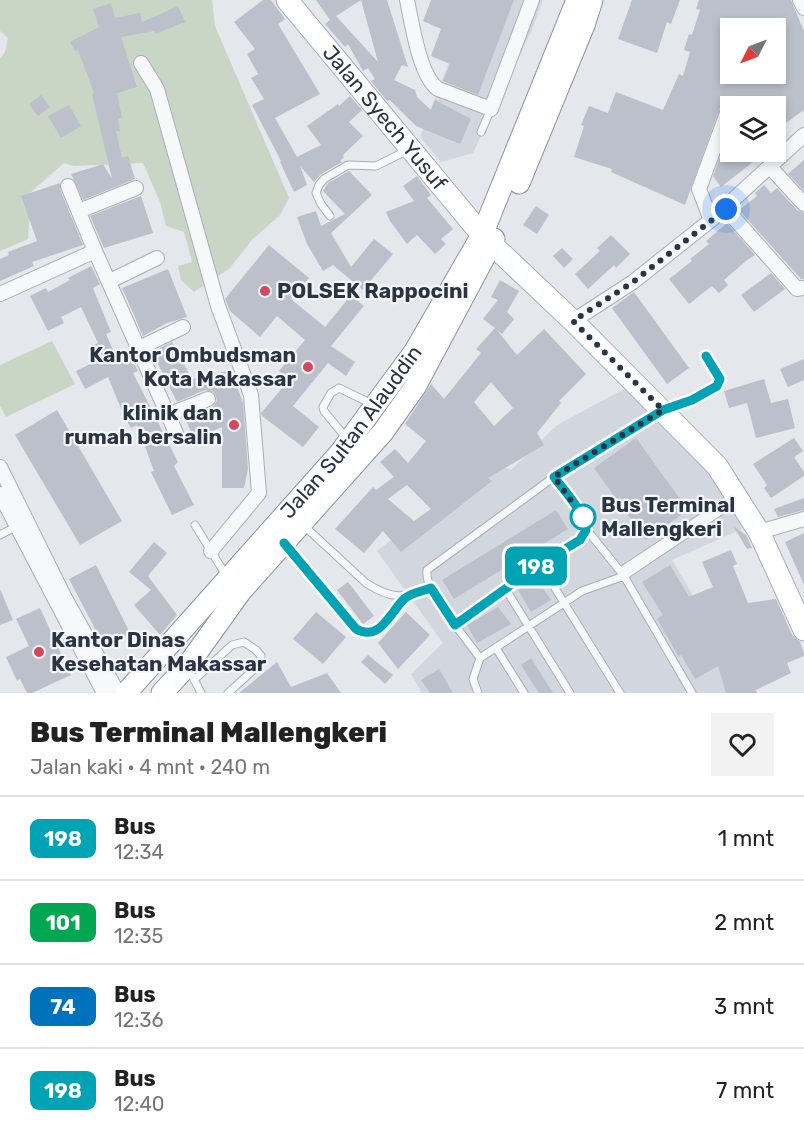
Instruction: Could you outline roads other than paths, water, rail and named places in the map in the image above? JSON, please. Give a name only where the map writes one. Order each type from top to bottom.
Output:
[{"type":"main road","name":"Jalan Syech Yusuf","points":[[287,0],[490,243],[573,321],[717,466],[759,532],[804,630]]},
{"type":"main road","name":"Jalan Sultan Alauddin","points":[[162,693],[191,672],[235,585],[375,406],[490,243],[577,0]]},
{"type":"main road","name":"Jalan Sultan Alauddin","points":[[126,693],[235,585],[284,543],[383,432],[415,387],[490,243],[580,36],[592,0]]},
{"type":"street","points":[[407,0],[421,55],[433,85],[438,89],[492,109],[532,0]]},
{"type":"street","points":[[800,0],[804,8]]},
{"type":"street","points":[[141,63],[157,89],[218,306],[251,395],[259,493],[211,551]]},
{"type":"street","points":[[711,220],[699,189],[720,132]]},
{"type":"street","points":[[573,321],[633,282],[726,209],[804,135]]},
{"type":"street","points":[[770,167],[804,204]]},
{"type":"street","points":[[68,186],[176,433]]},
{"type":"street","points":[[79,211],[136,188]]},
{"type":"street","points":[[726,209],[797,289],[804,288]]},
{"type":"street","points":[[0,294],[95,251]]},
{"type":"street","points":[[110,281],[157,258]]},
{"type":"street","points":[[139,348],[183,327]]},
{"type":"street","points":[[168,415],[208,399]]},
{"type":"street","points":[[0,467],[22,524],[104,693]]},
{"type":"street","points":[[0,494],[22,524]]},
{"type":"street","points":[[759,532],[804,519]]},
{"type":"street","points":[[61,602],[118,693]]},
{"type":"lane","points":[[481,132],[492,109]]},
{"type":"lane","points":[[330,216],[316,193],[319,184],[348,165],[376,166],[411,149]]},
{"type":"lane","points":[[480,658],[431,588],[426,575],[428,567],[581,460],[663,410],[692,400],[717,386],[720,379],[706,356]]},
{"type":"lane","points":[[348,441],[324,411],[323,407],[331,393],[339,388],[375,406]]},
{"type":"lane","points":[[554,477],[582,516],[586,530],[622,574],[692,693]]},
{"type":"lane","points":[[478,693],[473,679],[480,658],[582,591],[622,574],[738,497]]},
{"type":"lane","points":[[302,523],[366,584],[385,593],[405,597],[431,588]]},
{"type":"lane","points":[[0,535],[22,524]]},
{"type":"lane","points":[[195,525],[235,585]]},
{"type":"lane","points":[[455,625],[540,564],[580,540],[586,530]]},
{"type":"lane","points":[[284,543],[356,629],[363,633],[376,630],[390,618],[405,597]]},
{"type":"lane","points":[[540,564],[620,693]]},
{"type":"lane","points":[[505,588],[570,693]]},
{"type":"lane","points":[[201,693],[191,672],[232,645],[244,642],[259,653],[260,664],[228,693]]},
{"type":"lane","points":[[496,648],[524,693]]},
{"type":"place","name":"POLSEK Rappocini","points":[[265,291]]},
{"type":"place","name":"Kantor Ombudsman Kota Makassar","points":[[308,367]]},
{"type":"place","name":"klinik dan rumah bersalin","points":[[234,425]]},
{"type":"place","name":"Bus Terminal Mallengkeri","points":[[583,517]]},
{"type":"place","name":"Kantor Dinas Kesehatan Makassar","points":[[39,652]]}]
